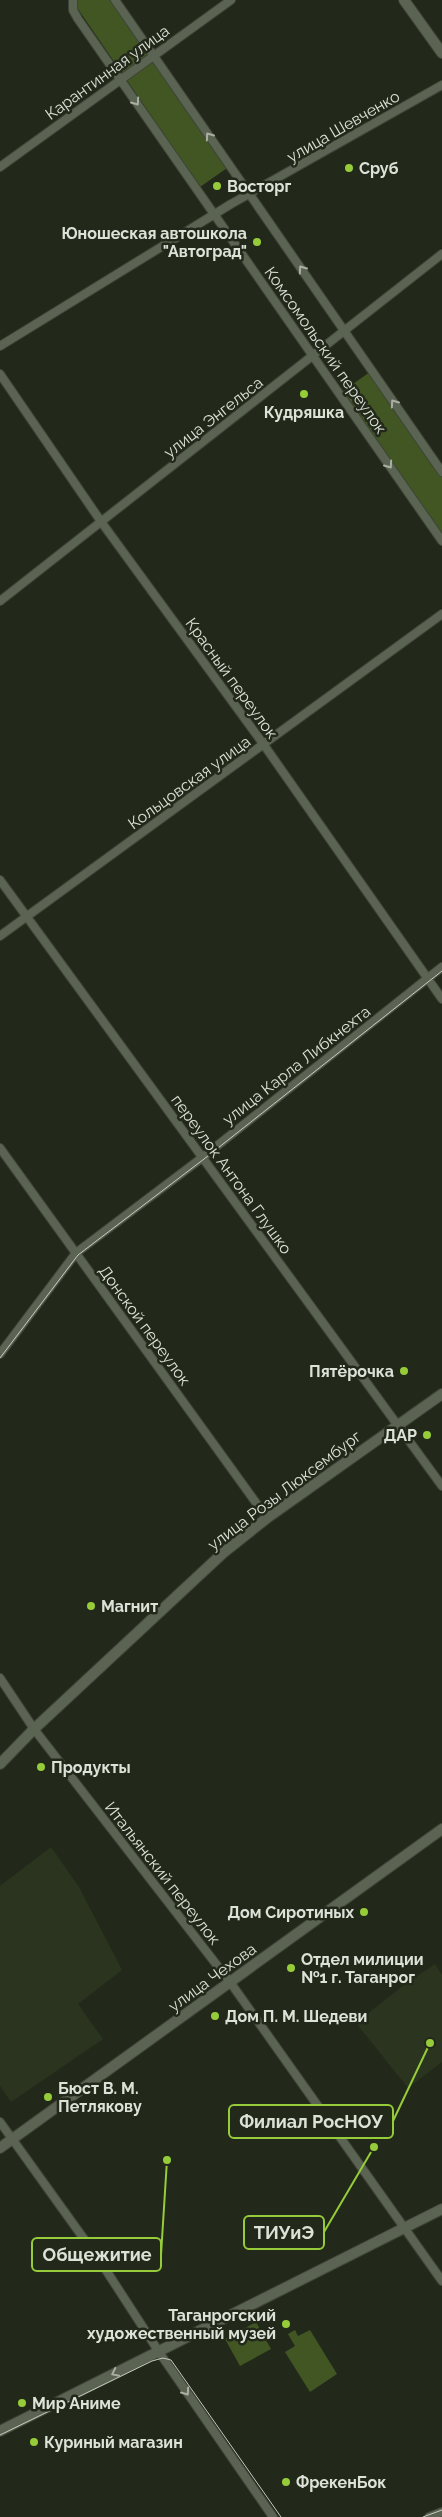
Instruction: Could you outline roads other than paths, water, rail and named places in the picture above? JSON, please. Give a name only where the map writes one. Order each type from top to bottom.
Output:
[{"type":"street","name":"Комсомольский переулок","points":[[72,0],[73,10],[78,19],[442,541]]},
{"type":"street","name":"Комсомольский переулок","points":[[115,0],[442,472]]},
{"type":"street","name":"Карантинная улица","points":[[0,167],[231,0]]},
{"type":"street","points":[[404,0],[442,53]]},
{"type":"street","name":"улица Шевченко","points":[[0,346],[214,214],[442,85]]},
{"type":"street","name":"улица Энгельса","points":[[0,601],[102,523],[442,254]]},
{"type":"street","name":"Красный переулок","points":[[0,374],[102,523],[264,745],[442,998]]},
{"type":"street","name":"Кольцовская улица","points":[[0,936],[442,614]]},
{"type":"street","name":"переулок Антона Глушко","points":[[0,880],[442,1486]]},
{"type":"street","name":"улица Карла Либкнехта","points":[[0,1354],[76,1253],[203,1157],[442,967]]},
{"type":"street","name":"Донской переулок","points":[[0,1148],[267,1518]]},
{"type":"street","name":"улица Розы Люксембург","points":[[0,1764],[34,1729],[223,1553],[267,1518],[442,1394]]},
{"type":"street","name":"Итальянский переулок","points":[[0,1678],[34,1729],[230,1982],[442,2281]]},
{"type":"street","name":"улица Чехова","points":[[0,2148],[442,1829]]},
{"type":"street","points":[[0,2122],[102,2264],[159,2352],[274,2517]]},
{"type":"street","points":[[0,2431],[442,2209]]},
{"type":"street","points":[[429,2517],[442,2512]]},
{"type":"tram line","points":[[0,1358],[78,1255],[204,1159],[442,971]]},
{"type":"tram line","points":[[0,2435],[152,2361],[163,2358],[171,2360],[281,2517]]},
{"type":"tram line","points":[[423,2517],[442,2510]]},
{"type":"place","name":"Сруб","points":[[349,168]]},
{"type":"place","name":"Восторг","points":[[217,186]]},
{"type":"place","name":"Юношеская автошкола \"Автоград\"","points":[[257,242]]},
{"type":"place","name":"Кудряшка","points":[[304,394]]},
{"type":"place","name":"Пятёрочка","points":[[404,1371]]},
{"type":"place","name":"ДАР","points":[[427,1435]]},
{"type":"place","name":"Магнит","points":[[91,1606]]},
{"type":"place","name":"Продукты","points":[[41,1767]]},
{"type":"place","name":"Дом Сиротиных","points":[[364,1912]]},
{"type":"place","name":"Отдел милиции №1 г. Таганрог","points":[[291,1968]]},
{"type":"place","name":"Дом П. М. Шедеви","points":[[215,2016]]},
{"type":"place","name":"Филиал РосНОУ","points":[[430,2043]]},
{"type":"place","name":"Бюст В. М. Петлякову","points":[[48,2097]]},
{"type":"place","name":"ТИУиЭ","points":[[374,2147]]},
{"type":"place","name":"Общежитие","points":[[167,2160]]},
{"type":"place","name":"Таганрогский художественный музей","points":[[286,2324]]},
{"type":"place","name":"Мир Аниме","points":[[22,2403]]},
{"type":"place","name":"Куриный магазин","points":[[34,2442]]},
{"type":"place","name":"ФрекенБок","points":[[286,2482]]}]
